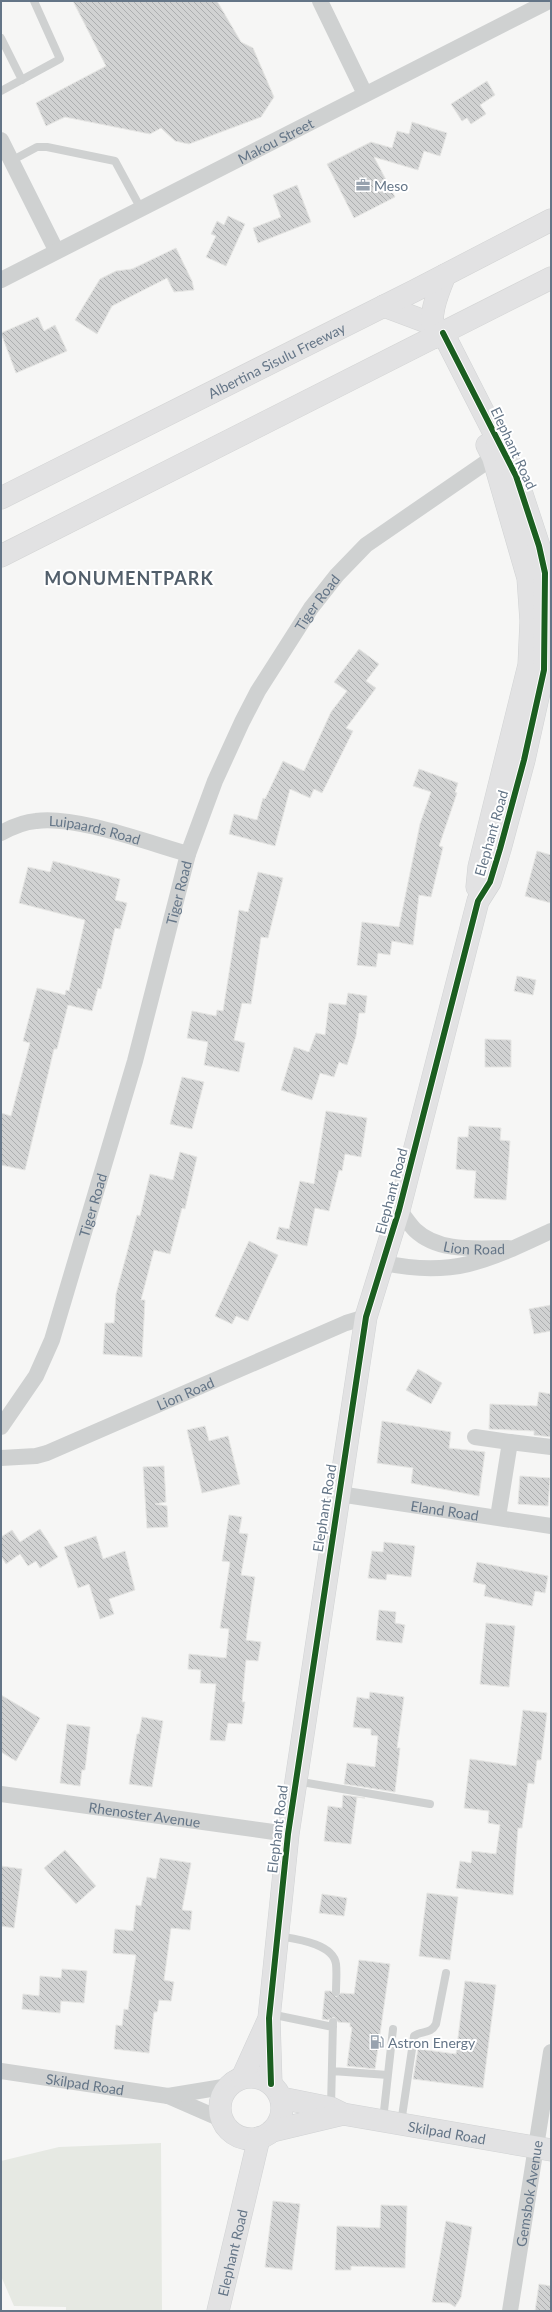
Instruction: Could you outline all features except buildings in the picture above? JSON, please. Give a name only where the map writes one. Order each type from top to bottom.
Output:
[{"type":"main road","name":"Albertina Sisulu Freeway","points":[[1,498],[384,306],[551,220]]},
{"type":"main road","points":[[437,331],[437,296],[445,275]]},
{"type":"main road","points":[[1,556],[437,331],[551,278]]},
{"type":"main road","points":[[384,306],[437,331]]},
{"type":"main road","name":"Elephant Road","points":[[276,2091],[269,2016],[288,1834],[338,1494],[366,1317],[400,1210],[478,901],[476,883],[493,847],[542,669],[531,621],[528,578],[498,454],[437,331]]},
{"type":"main road","name":"Elephant Road","points":[[235,2082],[269,2016]]},
{"type":"main road","points":[[257,2078],[276,2091],[281,2116],[266,2134],[243,2138],[229,2127],[221,2102],[235,2082],[257,2078]]},
{"type":"main road","name":"Skilpad Road","points":[[276,2091],[335,2113],[544,2149]]},
{"type":"main road","name":"Skilpad Road","points":[[266,2134],[335,2113]]},
{"type":"main road","name":"Elephant Road","points":[[229,2127],[244,2193]]},
{"type":"main road","name":"Elephant Road","points":[[218,2311],[244,2193],[266,2134]]},
{"type":"street","points":[[320,1],[365,94]]},
{"type":"street","name":"Makou Street","points":[[1,280],[56,250],[86,237],[140,207],[549,1]]},
{"type":"street","points":[[1,140],[56,250]]},
{"type":"street","name":"Tiger Road","points":[[1,1427],[36,1376],[52,1340],[135,1061],[188,854],[215,781],[242,722],[258,691],[311,608],[337,575],[366,545],[498,454]]},
{"type":"street","name":"Luipaards Road","points":[[1,833],[19,824],[52,820],[75,823],[188,854]]},
{"type":"street","name":"Lion Road","points":[[400,1210],[416,1231],[447,1246],[467,1248],[515,1248]]},
{"type":"street","name":"Lion Road","points":[[384,1263],[404,1267],[456,1268],[490,1259],[551,1231]]},
{"type":"street","name":"Lion Road","points":[[1,1458],[36,1456],[47,1453],[346,1323],[366,1317]]},
{"type":"street","points":[[475,1437],[551,1447]]},
{"type":"street","points":[[498,1517],[510,1442]]},
{"type":"street","name":"Eland Road","points":[[338,1494],[551,1526]]},
{"type":"street","name":"Rhenoster Avenue","points":[[1,1794],[288,1834]]},
{"type":"street","name":"Gemsbok Avenue","points":[[510,2311],[544,2149],[551,2052]]},
{"type":"street","name":"Skilpad Road","points":[[1,2071],[168,2096],[229,2127]]},
{"type":"street","name":"Skilpad Road","points":[[168,2096],[235,2082]]},
{"type":"lane","points":[[1,91],[60,58],[34,1]]},
{"type":"lane","points":[[1,38],[22,80]]},
{"type":"lane","points":[[11,161],[37,147],[47,147],[115,161],[140,207]]},
{"type":"lane","points":[[296,1781],[430,1804]]},
{"type":"lane","points":[[278,1936],[310,1943],[330,1952],[336,1963],[336,1992]]},
{"type":"lane","points":[[392,2122],[414,2036],[418,2033],[428,2033],[433,2030],[436,2024],[446,1973]]},
{"type":"lane","points":[[269,2016],[333,2024],[332,2071],[335,2113]]},
{"type":"lane","points":[[392,2122],[388,2075],[393,2029]]},
{"type":"lane","points":[[332,2071],[388,2075]]},
{"type":"shaded area","points":[[161,2143],[162,2311],[66,2311],[66,2307],[14,2306],[1,2276],[1,2161],[59,2147]]},
{"type":"cycle path","points":[[271,2084],[269,2018],[288,1834],[366,1317],[399,1210],[478,901],[490,882],[500,849],[524,760],[544,670],[545,573],[539,546],[516,476],[443,333]]},
{"type":"place","name":"Meso","points":[[363,185]]},
{"type":"place","name":"Astron Energy","points":[[377,2042]]},
{"type":"district","name":"MONUMENTPARK","points":[[129,578]]}]
